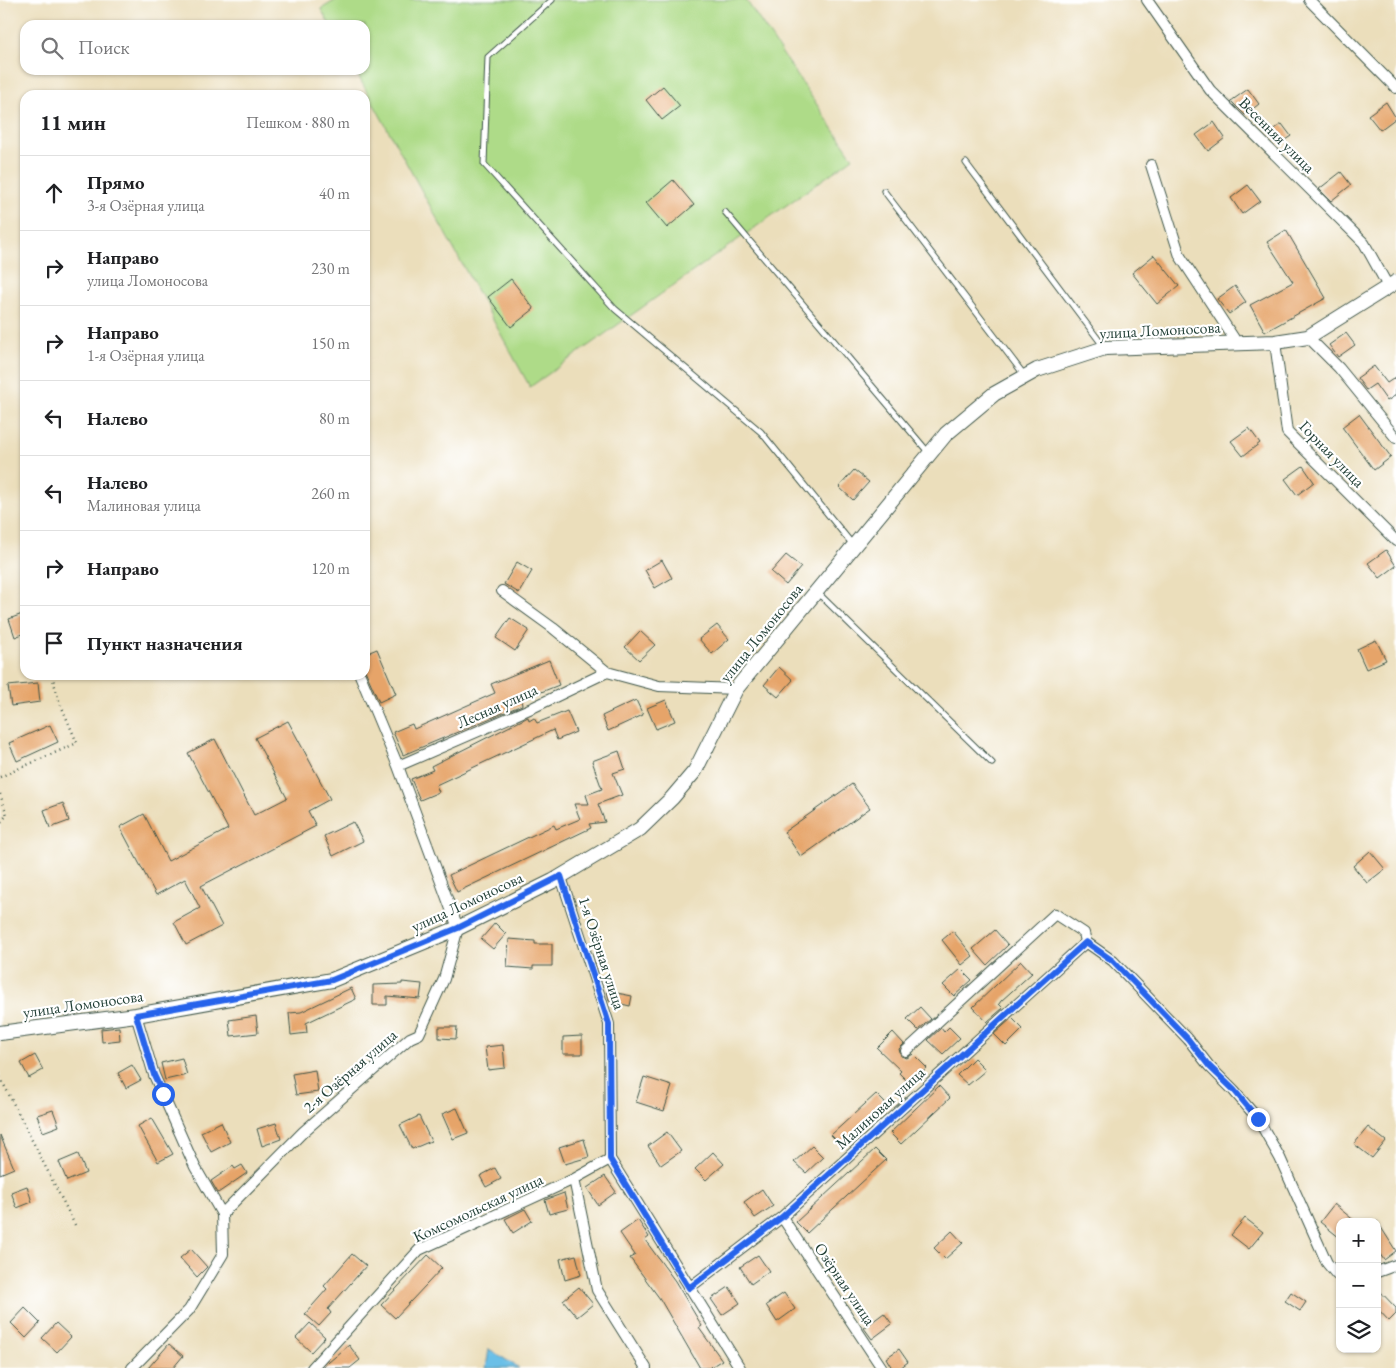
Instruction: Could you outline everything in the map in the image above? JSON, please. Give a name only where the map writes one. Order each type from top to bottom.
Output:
[{"type":"street","name":"Весенняя улица","points":[[1147,0],[1210,90],[1364,243],[1392,285]]},
{"type":"street","points":[[1309,0],[1396,88]]},
{"type":"street","points":[[1151,165],[1180,256],[1237,344]]},
{"type":"street","name":"улица Ломоносова","points":[[0,1033],[136,1015],[332,980],[458,928],[561,876],[640,829],[672,798],[695,771],[736,689],[855,548],[946,434],[994,394],[1037,370],[1105,348],[1275,342],[1308,337],[1392,285]]},
{"type":"street","points":[[1308,337],[1339,368],[1396,438]]},
{"type":"street","name":"Горная улица","points":[[1275,342],[1286,432],[1396,541]]},
{"type":"street","points":[[502,591],[553,628],[607,672],[658,686],[736,689]]},
{"type":"street","name":"Лесная улица","points":[[398,766],[607,672]]},
{"type":"street","points":[[362,680],[398,766],[458,928]]},
{"type":"street","name":"1-я Озёрная улица","points":[[561,876],[609,1024],[610,1159]]},
{"type":"street","points":[[906,1051],[1055,914],[1084,934],[1086,942],[1113,961],[1188,1039],[1209,1066],[1234,1090],[1258,1119],[1280,1158],[1326,1263],[1336,1274]]},
{"type":"street","name":"2-я Озёрная улица","points":[[222,1214],[303,1132],[410,1038],[419,1034],[444,979],[458,928]]},
{"type":"street","name":"Малиновая улица","points":[[689,1288],[782,1217],[1086,942]]},
{"type":"street","points":[[132,1368],[188,1310],[223,1254],[222,1214],[194,1167],[154,1075],[136,1015]]},
{"type":"street","points":[[610,1159],[740,1368]]},
{"type":"street","name":"Комсомольская улица","points":[[312,1368],[419,1250],[574,1179],[610,1159]]},
{"type":"street","points":[[574,1179],[597,1290],[646,1368]]},
{"type":"street","name":"Озёрная улица","points":[[782,1217],[882,1368]]},
{"type":"street","points":[[1381,1271],[1396,1265]]},
{"type":"lane","points":[[552,0],[488,57],[484,164],[615,309],[760,432],[855,548]]},
{"type":"lane","points":[[966,163],[1105,348]]},
{"type":"lane","points":[[884,191],[1025,377]]},
{"type":"lane","points":[[725,212],[930,454]]},
{"type":"lane","points":[[817,592],[992,763]]},
{"type":"path","points":[[0,777],[77,743],[58,698],[53,680]]},
{"type":"path","points":[[0,794],[7,815],[0,823]]},
{"type":"path","points":[[0,1077],[76,1225]]},
{"type":"green space","points":[[336,0],[746,0],[853,158],[530,387],[370,97],[370,90],[366,90],[358,75],[370,75],[370,20],[327,20],[321,9]]},
{"type":"water","points":[[489,1349],[519,1368],[486,1368]]},
{"type":"building","points":[[663,86],[680,106],[662,120],[646,100]]},
{"type":"building","points":[[1248,89],[1259,104],[1245,115],[1231,101]]},
{"type":"building","points":[[1386,102],[1396,118],[1380,130],[1368,115]]},
{"type":"building","points":[[1214,122],[1225,138],[1208,151],[1196,135]]},
{"type":"building","points":[[1282,124],[1291,136],[1279,144],[1270,132]]},
{"type":"building","points":[[1341,172],[1351,185],[1331,201],[1319,189]]},
{"type":"building","points":[[673,180],[694,205],[667,228],[646,203]]},
{"type":"building","points":[[1248,185],[1260,201],[1242,214],[1231,198]]},
{"type":"building","points":[[1286,230],[1326,298],[1265,332],[1250,305],[1293,282],[1267,242]]},
{"type":"building","points":[[1154,255],[1179,286],[1157,304],[1132,273]]},
{"type":"building","points":[[511,279],[534,309],[511,327],[488,297]]},
{"type":"building","points":[[1235,286],[1246,302],[1229,314],[1217,299]]},
{"type":"building","points":[[1346,333],[1355,345],[1338,357],[1329,345]]},
{"type":"building","points":[[1374,366],[1387,383],[1396,377],[1396,395],[1387,401],[1375,384],[1366,390],[1357,378]]},
{"type":"building","points":[[1359,414],[1391,457],[1374,470],[1342,427]]},
{"type":"building","points":[[1249,428],[1260,443],[1243,456],[1231,441]]},
{"type":"building","points":[[1303,466],[1314,482],[1297,495],[1285,479]]},
{"type":"building","points":[[854,470],[869,482],[853,500],[839,487]]},
{"type":"building","points":[[1386,550],[1396,566],[1380,578],[1368,563]]},
{"type":"building","points":[[786,555],[801,567],[786,585],[771,572]]},
{"type":"building","points":[[662,560],[672,578],[655,588],[645,570]]},
{"type":"building","points":[[517,562],[532,571],[519,593],[504,584]]},
{"type":"building","points":[[20,615],[20,635],[15,637],[9,619]]},
{"type":"building","points":[[510,618],[529,630],[515,651],[496,638]]},
{"type":"building","points":[[717,625],[729,639],[712,654],[699,639]]},
{"type":"building","points":[[640,631],[655,645],[639,660],[625,647]]},
{"type":"building","points":[[1376,640],[1386,660],[1366,669],[1357,649]]},
{"type":"building","points":[[377,649],[396,694],[379,702],[369,680],[370,652]]},
{"type":"building","points":[[549,660],[559,685],[521,700],[522,705],[403,755],[393,732],[412,724],[414,729],[495,693],[491,684]]},
{"type":"building","points":[[779,667],[793,680],[778,697],[764,685]]},
{"type":"building","points":[[38,683],[40,702],[11,706],[8,686]]},
{"type":"building","points":[[636,700],[643,715],[608,731],[602,716]]},
{"type":"building","points":[[666,700],[675,721],[656,729],[647,708]]},
{"type":"building","points":[[567,711],[576,732],[557,740],[553,730],[436,785],[439,792],[420,800],[411,779],[433,770],[431,766],[528,717],[529,721],[534,718],[537,723]]},
{"type":"building","points":[[288,721],[330,799],[308,811],[316,826],[201,886],[222,926],[186,945],[174,922],[200,908],[185,879],[156,895],[120,827],[144,814],[168,861],[228,829],[188,753],[215,739],[254,815],[287,798],[255,738]]},
{"type":"building","points":[[50,725],[58,742],[17,761],[9,743]]},
{"type":"building","points":[[619,751],[625,769],[613,773],[622,795],[598,804],[605,822],[589,824],[591,828],[457,892],[449,875],[554,825],[556,829],[580,819],[574,804],[589,804],[586,795],[602,789],[592,761]]},
{"type":"building","points":[[852,784],[870,808],[801,857],[784,832]]},
{"type":"building","points":[[63,803],[69,821],[50,828],[44,810]]},
{"type":"building","points":[[353,822],[363,841],[333,856],[324,836]]},
{"type":"building","points":[[1370,851],[1385,869],[1367,883],[1353,866]]},
{"type":"building","points":[[495,923],[506,934],[493,949],[481,939]]},
{"type":"building","points":[[995,930],[1008,945],[987,965],[973,949]]},
{"type":"building","points":[[953,931],[973,956],[962,965],[942,940]]},
{"type":"building","points":[[509,939],[535,941],[535,944],[552,944],[552,966],[533,966],[533,969],[507,967]]},
{"type":"building","points":[[1021,961],[1032,973],[1001,1001],[999,1004],[1003,1008],[987,1022],[973,1007]]},
{"type":"building","points":[[961,969],[972,980],[954,996],[943,985]]},
{"type":"building","points":[[402,982],[422,984],[420,999],[387,996],[387,1005],[373,1005],[373,985],[402,984]]},
{"type":"building","points":[[351,988],[356,999],[306,1023],[307,1033],[291,1035],[289,1013],[301,1012]]},
{"type":"building","points":[[607,991],[632,996],[630,1006],[609,1001]]},
{"type":"building","points":[[920,1007],[931,1019],[918,1030],[907,1019]]},
{"type":"building","points":[[256,1016],[258,1033],[231,1036],[229,1020]]},
{"type":"building","points":[[1012,1018],[1023,1029],[1006,1046],[994,1034]]},
{"type":"building","points":[[119,1027],[120,1040],[102,1042],[101,1029]]},
{"type":"building","points":[[439,1027],[457,1027],[456,1039],[439,1038]]},
{"type":"building","points":[[949,1027],[960,1038],[943,1054],[928,1040],[941,1028],[944,1032]]},
{"type":"building","points":[[893,1032],[904,1044],[899,1049],[901,1056],[907,1058],[913,1054],[927,1068],[910,1084],[899,1073],[901,1071],[877,1048]]},
{"type":"building","points":[[582,1036],[582,1054],[563,1054],[563,1037]]},
{"type":"building","points":[[503,1045],[505,1068],[488,1070],[485,1047]]},
{"type":"building","points":[[35,1055],[43,1070],[29,1078],[21,1063]]},
{"type":"building","points":[[182,1058],[187,1075],[165,1080],[161,1063]]},
{"type":"building","points":[[974,1058],[986,1070],[968,1085],[957,1075]]},
{"type":"building","points":[[132,1065],[141,1080],[126,1088],[118,1073]]},
{"type":"building","points":[[315,1070],[318,1092],[296,1095],[292,1074]]},
{"type":"building","points":[[644,1077],[672,1086],[664,1111],[636,1102]]},
{"type":"building","points":[[939,1086],[950,1098],[901,1144],[890,1133]]},
{"type":"building","points":[[876,1094],[887,1105],[842,1146],[831,1135]]},
{"type":"building","points":[[457,1108],[468,1133],[453,1139],[442,1114]]},
{"type":"building","points":[[53,1110],[59,1126],[43,1132],[37,1115]]},
{"type":"building","points":[[419,1116],[431,1141],[412,1149],[400,1125]]},
{"type":"building","points":[[152,1118],[173,1154],[158,1162],[138,1126]]},
{"type":"building","points":[[221,1122],[230,1142],[211,1152],[201,1132]]},
{"type":"building","points":[[276,1123],[281,1139],[262,1146],[257,1129]]},
{"type":"building","points":[[1368,1127],[1386,1141],[1372,1158],[1354,1144]]},
{"type":"building","points":[[667,1132],[681,1151],[661,1165],[648,1146]]},
{"type":"building","points":[[0,1135],[14,1168],[0,1174]]},
{"type":"building","points":[[584,1139],[589,1157],[565,1164],[559,1147]]},
{"type":"building","points":[[812,1146],[823,1157],[806,1173],[794,1162]]},
{"type":"building","points":[[875,1149],[886,1160],[807,1233],[796,1222]]},
{"type":"building","points":[[713,1152],[724,1164],[706,1180],[695,1169]]},
{"type":"building","points":[[78,1154],[86,1173],[67,1181],[59,1162]]},
{"type":"building","points":[[242,1165],[247,1173],[218,1193],[211,1181],[233,1166],[235,1169]]},
{"type":"building","points":[[495,1168],[501,1179],[486,1187],[480,1176]]},
{"type":"building","points":[[605,1176],[616,1192],[598,1205],[587,1188]]},
{"type":"building","points":[[27,1186],[32,1202],[17,1208],[11,1192]]},
{"type":"building","points":[[762,1189],[773,1206],[755,1218],[744,1202]]},
{"type":"building","points":[[564,1193],[568,1209],[549,1214],[545,1200]]},
{"type":"building","points":[[1334,1204],[1351,1218],[1336,1218],[1336,1235],[1320,1222]]},
{"type":"building","points":[[525,1209],[532,1221],[513,1233],[505,1219]]},
{"type":"building","points":[[1245,1218],[1263,1232],[1249,1249],[1231,1235]]},
{"type":"building","points":[[638,1220],[649,1237],[645,1240],[675,1281],[702,1326],[699,1328],[722,1360],[709,1368],[700,1368],[660,1299],[630,1258],[635,1255],[620,1233]]},
{"type":"building","points":[[1381,1227],[1396,1251],[1384,1260],[1381,1256]]},
{"type":"building","points":[[952,1231],[963,1243],[945,1259],[934,1248]]},
{"type":"building","points":[[191,1249],[207,1267],[197,1277],[180,1258]]},
{"type":"building","points":[[352,1254],[366,1266],[328,1309],[331,1313],[319,1326],[305,1314],[327,1289],[324,1286]]},
{"type":"building","points":[[428,1255],[442,1268],[395,1318],[381,1305]]},
{"type":"building","points":[[576,1255],[581,1275],[565,1280],[560,1259]]},
{"type":"building","points":[[758,1255],[769,1271],[751,1284],[740,1267]]},
{"type":"building","points":[[579,1287],[593,1304],[577,1317],[563,1300]]},
{"type":"building","points":[[729,1287],[740,1303],[722,1315],[711,1299]]},
{"type":"building","points":[[1291,1292],[1306,1302],[1300,1311],[1285,1301]]},
{"type":"building","points":[[1381,1292],[1396,1308],[1396,1314],[1389,1321],[1381,1312]]},
{"type":"building","points":[[784,1293],[795,1309],[777,1322],[766,1305]]},
{"type":"building","points":[[25,1308],[40,1323],[26,1338],[11,1323]]},
{"type":"building","points":[[884,1313],[892,1324],[872,1339],[864,1328]]},
{"type":"building","points":[[56,1323],[71,1337],[57,1352],[42,1338]]},
{"type":"building","points":[[310,1323],[325,1337],[311,1352],[296,1338]]},
{"type":"building","points":[[169,1344],[183,1356],[173,1368],[148,1368]]},
{"type":"building","points":[[349,1345],[360,1360],[350,1368],[322,1368]]},
{"type":"building","points":[[899,1349],[908,1362],[900,1368],[892,1368],[886,1358]]},
{"type":"route","points":[[163,1094],[154,1075],[136,1015],[332,980],[458,928],[561,876],[609,1024],[610,1159],[689,1288],[782,1217],[1086,942],[1113,961],[1188,1039],[1209,1066],[1234,1090],[1258,1119]]}]
